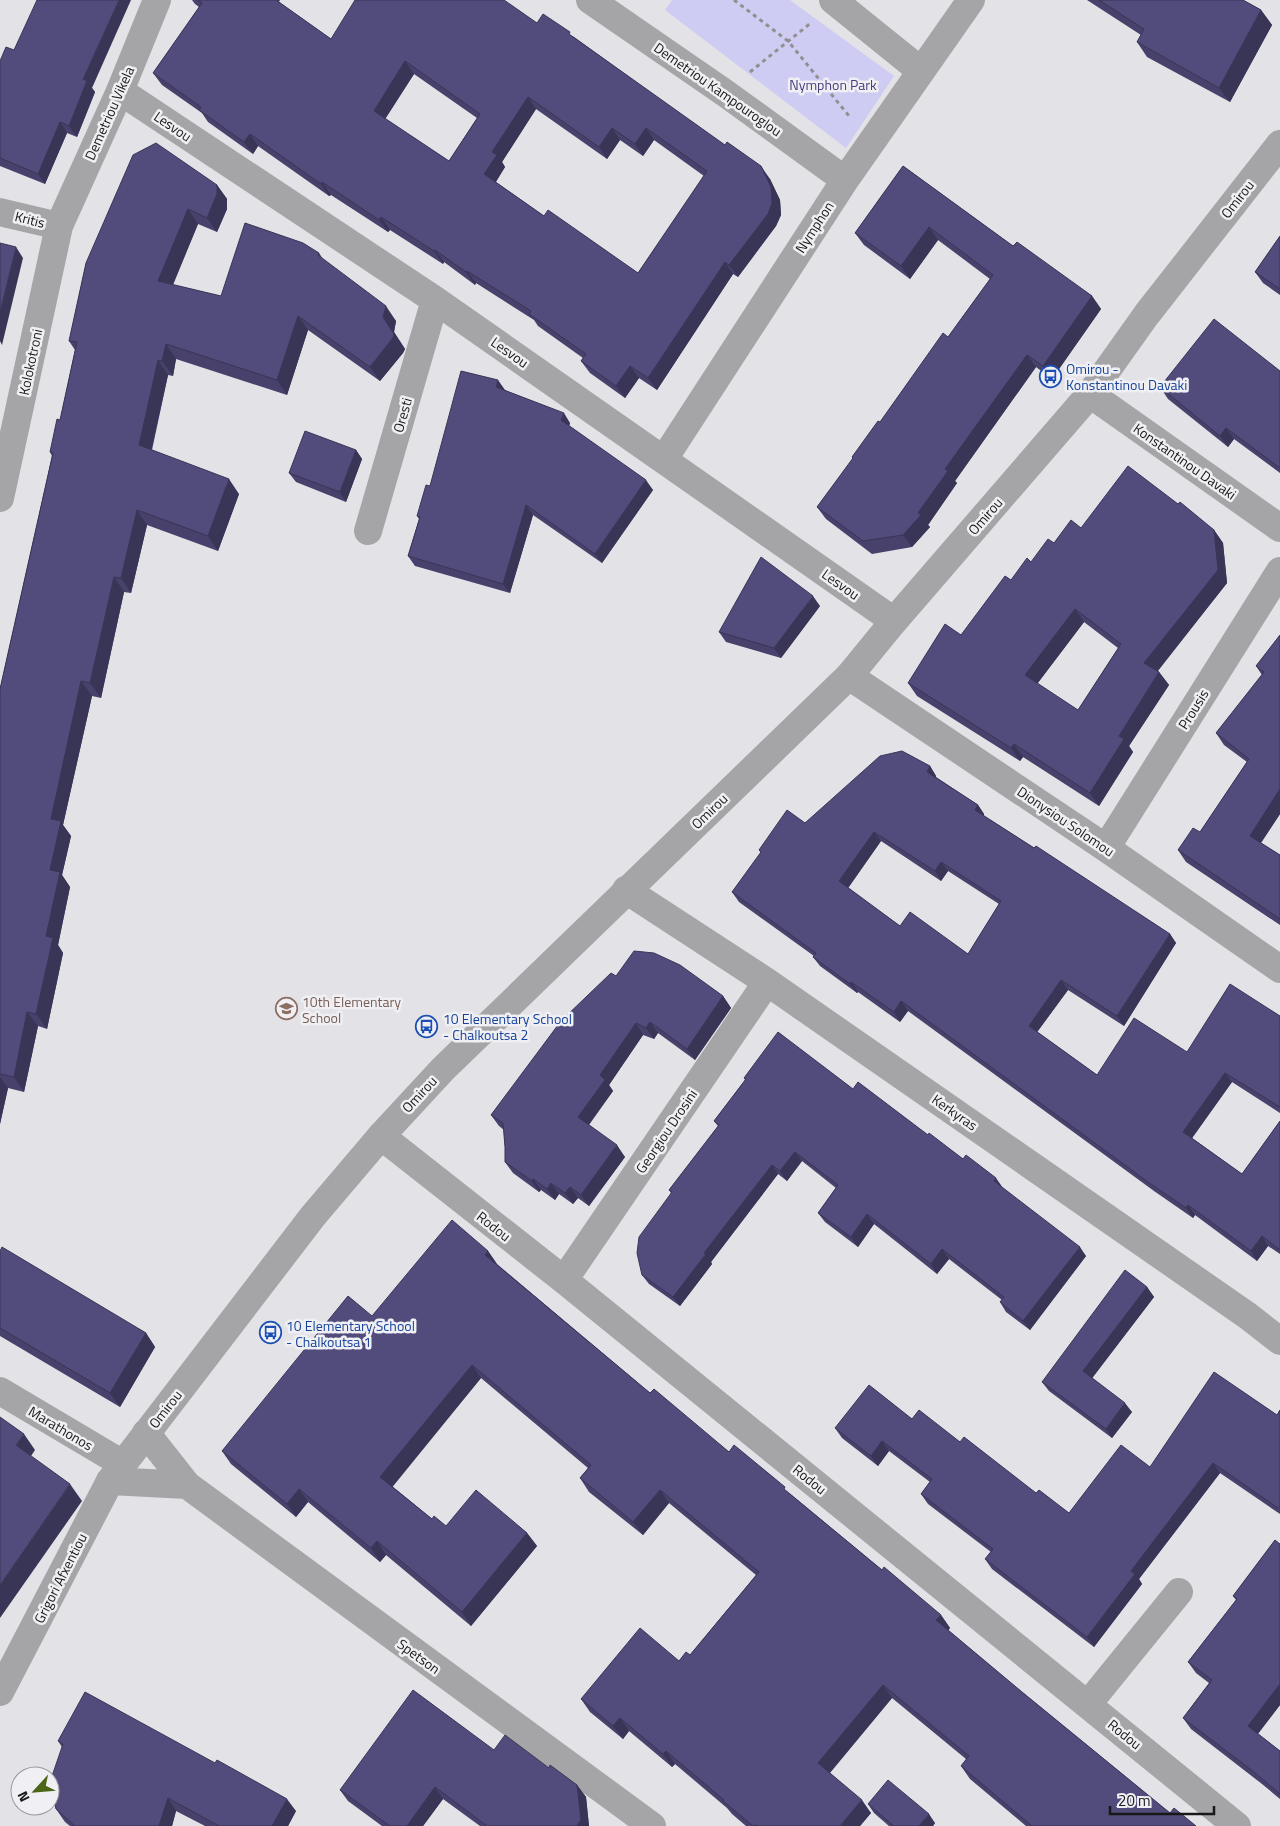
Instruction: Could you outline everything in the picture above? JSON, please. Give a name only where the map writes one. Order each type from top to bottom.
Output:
[{"type":"street","name":"Demetriou Vikela","points":[[59,226],[120,90],[157,0]]},
{"type":"street","name":"Demetriou Kampouroglou","points":[[590,0],[620,9],[725,93],[845,180]]},
{"type":"street","name":"Nymphon","points":[[664,459],[845,180],[971,0]]},
{"type":"street","points":[[834,1],[921,71]]},
{"type":"street","name":"Lesvou","points":[[120,90],[435,300],[894,621]]},
{"type":"street","name":"Omirou","points":[[116,1473],[313,1216],[381,1136],[443,1069],[849,676],[894,621],[1090,394],[1147,314],[1280,144]]},
{"type":"street","name":"Kritis","points":[[0,212],[59,226]]},
{"type":"street","name":"Kolokotroni","points":[[0,498],[59,226]]},
{"type":"street","name":"Oresti","points":[[368,531],[435,300]]},
{"type":"street","name":"Konstantinou Davaki","points":[[1090,394],[1280,528]]},
{"type":"street","name":"Prousis","points":[[1106,848],[1280,571]]},
{"type":"street","name":"Dionysiou Solomou","points":[[849,676],[1106,848],[1280,969]]},
{"type":"street","name":"Kerkyras","points":[[626,890],[767,982],[1240,1310],[1280,1341]]},
{"type":"street","name":"Georgiou Drosini","points":[[564,1280],[767,982]]},
{"type":"street","name":"Rodou","points":[[381,1136],[564,1280],[1237,1826]]},
{"type":"street","name":"Marathonos","points":[[0,1391],[116,1473]]},
{"type":"street","name":"Spetson","points":[[146,1433],[187,1485],[635,1821]]},
{"type":"street","points":[[116,1473],[187,1485]]},
{"type":"street","name":"Grigori Afxentiou","points":[[0,1692],[116,1473]]},
{"type":"street","points":[[1088,1704],[1179,1592]]},
{"type":"path","points":[[734,0],[788,42],[849,116]]},
{"type":"path","points":[[725,93],[788,42],[834,1]]},
{"type":"green space","name":"Nymphon Park","points":[[672,0],[790,0],[894,76],[846,148],[665,10]]},
{"type":"building","points":[[37,0],[119,0],[83,79],[87,81],[69,126],[60,122],[38,174],[0,158],[0,61],[6,47],[14,50]]},
{"type":"building","points":[[198,0],[276,0],[331,39],[355,0],[504,0],[537,23],[543,14],[725,145],[727,142],[761,166],[771,187],[772,203],[768,214],[729,265],[725,262],[648,378],[630,366],[616,386],[581,361],[586,354],[529,314],[531,311],[381,217],[379,220],[322,182],[321,184],[250,134],[244,142],[199,110],[201,107],[153,73],[202,3]],"holes":[[[405,61],[480,114],[449,161],[374,111]],[[528,97],[599,147],[612,128],[635,144],[646,128],[707,171],[638,273],[548,210],[544,216],[484,174],[497,155],[492,152]]]},
{"type":"building","points":[[1099,0],[1243,0],[1261,10],[1219,88],[1137,42],[1144,29]]},
{"type":"building","points":[[156,143],[217,185],[217,194],[207,218],[188,209],[158,281],[221,296],[245,223],[303,243],[319,253],[318,255],[386,306],[383,317],[394,334],[393,338],[370,367],[298,316],[277,380],[166,344],[162,361],[158,360],[139,445],[229,479],[208,536],[137,510],[121,578],[114,577],[90,683],[81,681],[51,819],[61,821],[50,870],[60,872],[46,936],[53,938],[36,1014],[27,1012],[14,1077],[0,1074],[0,689],[53,453],[50,452],[57,419],[60,420],[77,342],[69,341],[86,263],[133,155]]},
{"type":"building","points":[[903,166],[1013,246],[1017,242],[1092,296],[1043,366],[1027,355],[945,469],[948,471],[918,513],[921,515],[903,535],[863,541],[817,507],[943,333],[948,337],[993,275],[929,227],[901,266],[855,233]]},
{"type":"building","points":[[1280,236],[1280,289],[1255,272]]},
{"type":"building","points":[[0,243],[16,247],[0,312]]},
{"type":"building","points":[[1214,319],[1280,371],[1280,468],[1226,428],[1220,436],[1160,387]]},
{"type":"building","points":[[461,371],[498,380],[496,387],[564,413],[561,420],[646,480],[595,554],[526,505],[503,584],[408,556],[420,517],[417,516],[426,485],[430,486]]},
{"type":"building","points":[[305,431],[356,450],[340,492],[289,473]]},
{"type":"building","points":[[1128,466],[1178,504],[1180,502],[1214,530],[1218,570],[1144,663],[1159,672],[1119,736],[1124,739],[1090,793],[1014,744],[1011,748],[908,683],[945,624],[961,635],[1005,576],[1011,580],[1027,558],[1031,562],[1048,539],[1054,543],[1071,520],[1081,528]],"holes":[[[1075,609],[1121,644],[1078,710],[1025,675]]]},
{"type":"building","points":[[761,557],[813,596],[774,648],[719,632]]},
{"type":"building","points":[[1280,635],[1280,789],[1250,836],[1280,855],[1280,919],[1178,850],[1193,828],[1200,832],[1249,759],[1216,733],[1264,672],[1256,666]]},
{"type":"building","points":[[902,751],[930,766],[927,772],[978,805],[975,810],[1034,848],[1036,846],[1170,934],[1117,1016],[1061,980],[1029,1026],[1097,1075],[1134,1018],[1187,1052],[1230,984],[1280,1016],[1280,1107],[1225,1073],[1183,1132],[1242,1174],[1280,1121],[1280,1250],[1262,1236],[1251,1251],[1188,1205],[1186,1208],[1148,1182],[901,1001],[894,1012],[851,982],[850,984],[813,957],[816,953],[732,892],[761,852],[759,850],[787,810],[805,823],[880,756]],"holes":[[[874,832],[935,871],[941,862],[1001,901],[968,954],[910,912],[900,926],[839,881]]]},
{"type":"building","points":[[634,951],[654,953],[680,965],[723,996],[687,1049],[650,1022],[646,1028],[636,1023],[600,1075],[605,1080],[578,1117],[617,1145],[581,1195],[570,1187],[565,1193],[551,1183],[547,1189],[505,1162],[503,1123],[491,1115],[561,1021],[611,973],[616,976]]},
{"type":"building","points":[[778,1032],[853,1089],[858,1082],[963,1159],[966,1155],[996,1178],[994,1181],[1080,1247],[1023,1321],[1000,1302],[1004,1297],[942,1249],[931,1264],[867,1214],[851,1237],[818,1213],[838,1185],[795,1152],[780,1171],[772,1165],[704,1253],[706,1254],[673,1297],[642,1275],[637,1253],[639,1237],[672,1192],[669,1190],[719,1125],[714,1121]]},
{"type":"building","points":[[452,1220],[488,1251],[485,1255],[650,1393],[654,1389],[729,1452],[734,1445],[882,1570],[884,1567],[941,1615],[936,1620],[1022,1692],[1170,1813],[1174,1808],[1196,1826],[1032,1826],[961,1766],[969,1756],[883,1685],[818,1763],[862,1800],[840,1826],[753,1826],[666,1751],[663,1754],[620,1718],[613,1726],[581,1699],[640,1628],[679,1661],[686,1652],[690,1655],[759,1572],[660,1490],[633,1522],[580,1478],[591,1465],[472,1365],[380,1477],[432,1519],[434,1516],[446,1526],[476,1490],[527,1533],[462,1612],[377,1541],[371,1548],[299,1489],[287,1504],[222,1451],[348,1296],[372,1316]]},
{"type":"building","points":[[2,1247],[146,1333],[110,1393],[0,1328],[0,1251]]},
{"type":"building","points":[[1125,1270],[1147,1287],[1083,1371],[1125,1403],[1106,1429],[1042,1382]]},
{"type":"building","points":[[1214,1372],[1277,1415],[1280,1410],[1280,1506],[1278,1508],[1213,1463],[1131,1571],[1135,1574],[1087,1637],[985,1559],[993,1549],[921,1494],[932,1479],[882,1441],[871,1456],[835,1428],[869,1385],[912,1419],[919,1410],[960,1442],[964,1437],[1036,1493],[1039,1490],[1069,1513],[1121,1445],[1150,1467]]},
{"type":"building","points":[[0,1417],[24,1434],[16,1445],[70,1484],[0,1585]]},
{"type":"building","points":[[1275,1540],[1280,1544],[1280,1684],[1248,1726],[1280,1751],[1280,1794],[1183,1718],[1212,1680],[1188,1662],[1237,1599],[1233,1596]]},
{"type":"building","points":[[413,1690],[494,1750],[505,1735],[549,1768],[550,1765],[577,1785],[581,1820],[577,1826],[487,1826],[435,1787],[407,1826],[390,1826],[340,1790]]},
{"type":"building","points":[[85,1692],[215,1763],[217,1760],[287,1799],[272,1826],[219,1826],[168,1798],[159,1826],[75,1826],[60,1813],[60,1766],[55,1766],[63,1744],[58,1741]]},
{"type":"building","points":[[888,1780],[929,1814],[919,1826],[894,1826],[868,1804]]},
{"type":"place","name":"Omirou - Konstantinou Davaki","points":[[1050,376]]},
{"type":"place","name":"10th Elementary School","points":[[286,1009]]},
{"type":"place","name":"10 Elementary School - Chalkoutsa 2","points":[[427,1026]]},
{"type":"place","name":"10 Elementary School - Chalkoutsa 1","points":[[270,1333]]}]
